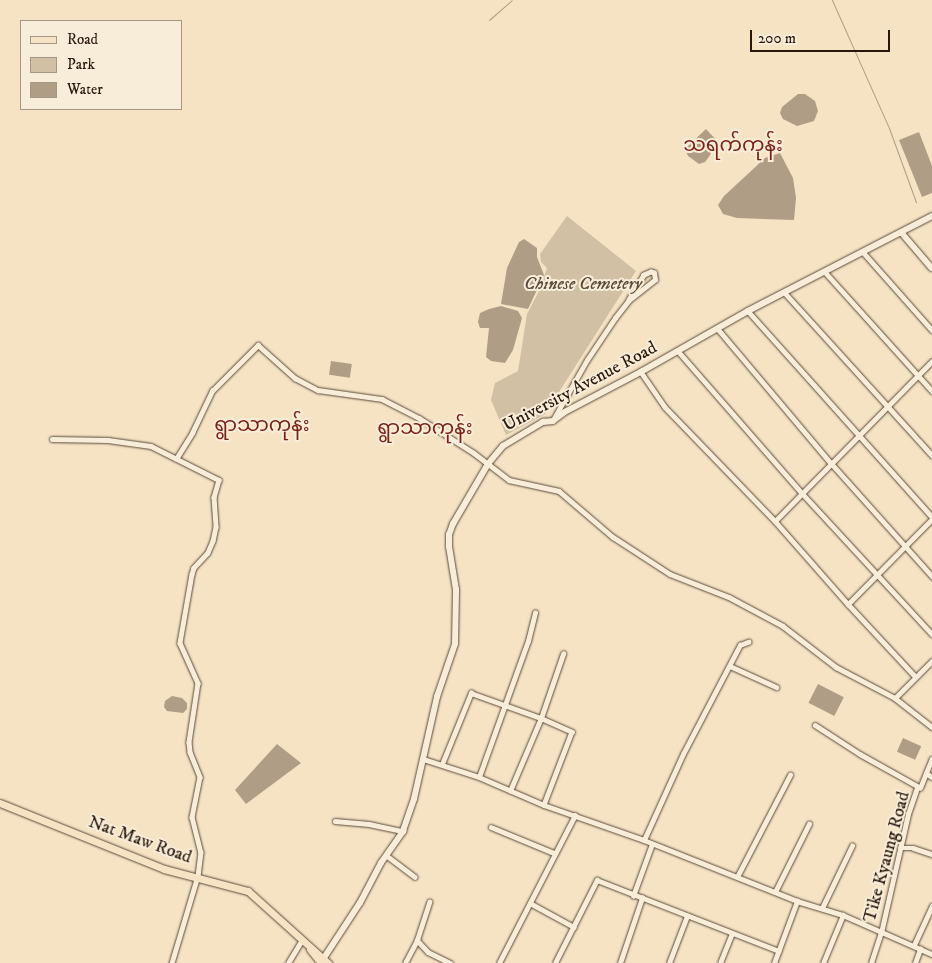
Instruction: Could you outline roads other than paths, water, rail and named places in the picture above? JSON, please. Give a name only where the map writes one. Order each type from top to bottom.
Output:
[{"type":"main road","name":"University Avenue Road","points":[[323,962],[360,903],[386,855],[403,831],[414,798],[437,697],[455,644],[456,590],[449,548],[449,535],[453,524],[488,464],[503,446],[543,422],[553,421],[564,412],[641,372],[748,311],[932,216]]},
{"type":"main road","points":[[902,233],[932,268]]},
{"type":"main road","name":"Nat Maw Road","points":[[0,803],[164,869],[198,876],[248,891],[323,962]]},
{"type":"street","points":[[863,252],[932,330]]},
{"type":"street","points":[[553,421],[587,360],[644,275],[651,272],[654,273],[655,280],[629,300]]},
{"type":"street","points":[[824,272],[932,391]]},
{"type":"street","points":[[785,293],[932,455]]},
{"type":"street","points":[[748,311],[932,518],[906,548],[848,604]]},
{"type":"street","points":[[718,328],[831,464],[932,576]]},
{"type":"street","points":[[176,459],[192,433],[212,391],[258,345],[295,378],[318,390],[382,400],[419,418],[488,464],[508,480],[559,491],[613,537],[670,574],[729,597],[783,626],[836,667],[894,698],[932,727]]},
{"type":"street","points":[[678,351],[801,492],[932,634]]},
{"type":"street","points":[[775,521],[801,492],[932,361]]},
{"type":"street","points":[[641,372],[665,407],[775,521],[915,676]]},
{"type":"street","points":[[52,439],[134,442],[151,446],[219,480],[214,497],[216,527],[213,541],[208,553],[194,568],[192,574],[180,643],[198,683],[189,742],[190,752],[200,777],[192,817],[201,852],[198,876],[172,963]]},
{"type":"street","points":[[479,777],[528,641],[535,613]]},
{"type":"street","points":[[644,840],[683,754],[740,645],[748,642]]},
{"type":"street","points":[[510,791],[541,718],[563,654]]},
{"type":"street","points":[[894,698],[932,661]]},
{"type":"street","points":[[730,666],[776,687]]},
{"type":"street","points":[[442,764],[472,693],[541,718],[572,732],[544,805]]},
{"type":"street","points":[[815,725],[860,754],[920,788]]},
{"type":"street","points":[[423,759],[479,777],[544,805],[644,840],[797,901],[843,915],[932,954]]},
{"type":"street","name":"Tike Kyaung Road","points":[[871,963],[881,933],[900,848],[917,788],[920,788],[932,759]]},
{"type":"street","points":[[926,773],[932,777]]},
{"type":"street","points":[[737,877],[790,775]]},
{"type":"street","points":[[499,963],[575,815]]},
{"type":"street","points":[[335,820],[403,831]]},
{"type":"street","points":[[775,892],[809,824]]},
{"type":"street","points":[[491,827],[554,853]]},
{"type":"street","points":[[634,896],[652,844]]},
{"type":"street","points":[[822,908],[852,846]]},
{"type":"street","points":[[900,848],[913,848],[932,854]]},
{"type":"street","points":[[386,855],[415,877]]},
{"type":"street","points":[[555,963],[597,880],[779,951]]},
{"type":"street","points":[[620,963],[642,898]]},
{"type":"street","points":[[774,963],[797,901]]},
{"type":"street","points":[[405,963],[417,940],[429,902]]},
{"type":"street","points":[[530,903],[574,927]]},
{"type":"street","points":[[914,945],[932,906]]},
{"type":"street","points":[[823,963],[843,915]]},
{"type":"street","points":[[669,963],[687,916]]},
{"type":"street","points":[[720,963],[732,934]]},
{"type":"street","points":[[417,940],[428,952],[452,963]]},
{"type":"street","points":[[288,963],[301,941]]},
{"type":"street","points":[[915,963],[920,949]]},
{"type":"water","points":[[798,94],[805,94],[815,101],[818,111],[814,121],[797,126],[783,119],[780,113],[782,107]]},
{"type":"water","points":[[706,129],[719,143],[705,162],[699,164],[688,156],[685,149]]},
{"type":"water","points":[[919,132],[932,166],[932,193],[922,197],[899,140]]},
{"type":"water","points":[[780,153],[793,178],[796,198],[794,220],[737,218],[723,214],[718,205],[724,196],[765,158]]},
{"type":"water","points":[[524,239],[537,248],[537,257],[544,275],[528,309],[501,304],[507,268],[519,242]]},
{"type":"water","points":[[501,306],[518,311],[522,318],[513,350],[505,363],[491,361],[486,357],[489,328],[480,328],[478,322],[480,313]]},
{"type":"water","points":[[331,361],[352,364],[350,378],[329,375]]},
{"type":"water","points":[[818,684],[844,697],[834,716],[808,703]]},
{"type":"water","points":[[172,696],[182,698],[187,703],[187,709],[183,713],[167,711],[164,707],[165,701]]},
{"type":"water","points":[[903,738],[921,746],[915,760],[897,752]]},
{"type":"water","points":[[277,744],[301,763],[246,804],[235,790]]},
{"type":"waterway","points":[[489,20],[512,0]]},
{"type":"waterway","points":[[832,0],[889,128],[916,202]]},
{"type":"district","name":"သရက်ကုန်း","points":[[733,145]]},
{"type":"district","name":"ရွာသာကုန်း","points":[[262,425]]},
{"type":"district","name":"ရွာသာကုန်း","points":[[425,428]]},
{"type":"park label","name":"Chinese Cemetery","points":[[583,284]]}]
